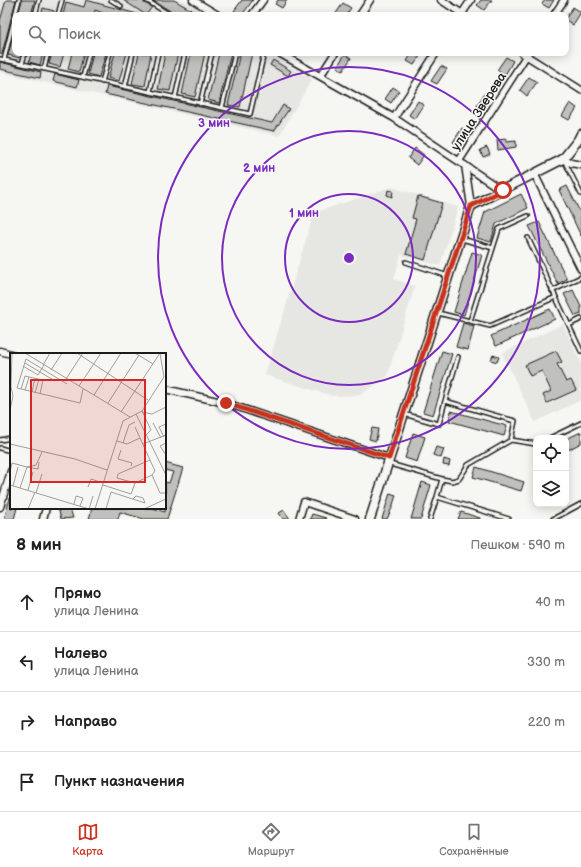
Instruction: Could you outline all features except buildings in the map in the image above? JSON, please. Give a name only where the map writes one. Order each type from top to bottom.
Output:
[{"type":"street","points":[[193,0],[213,12]]},
{"type":"street","points":[[254,12],[262,0]]},
{"type":"street","points":[[362,12],[370,0]]},
{"type":"street","points":[[441,0],[459,12]]},
{"type":"street","points":[[463,12],[471,0]]},
{"type":"street","points":[[556,12],[564,0]]},
{"type":"street","points":[[284,56],[394,118],[503,190]]},
{"type":"street","points":[[320,76],[333,56]]},
{"type":"street","points":[[394,118],[434,56]]},
{"type":"street","name":"улица Зверева","points":[[459,161],[525,56]]},
{"type":"street","points":[[529,56],[581,90]]},
{"type":"street","points":[[471,206],[564,159],[581,134]]},
{"type":"street","points":[[564,159],[571,163],[581,165]]},
{"type":"street","points":[[370,519],[471,206],[465,165]]},
{"type":"street","points":[[535,174],[581,269]]},
{"type":"street","points":[[0,351],[10,354]]},
{"type":"street","points":[[166,389],[226,403],[388,460]]},
{"type":"street","points":[[0,506],[10,473]]},
{"type":"street","points":[[299,519],[304,502],[355,519]]},
{"type":"street","points":[[43,519],[46,509]]},
{"type":"lane","points":[[16,12],[19,0]]},
{"type":"lane","points":[[36,12],[39,0]]},
{"type":"lane","points":[[59,12],[62,0]]},
{"type":"lane","points":[[111,0],[121,6]]},
{"type":"lane","points":[[146,0],[165,12]]},
{"type":"lane","points":[[12,25],[2,59],[250,114],[263,56]]},
{"type":"lane","points":[[22,64],[24,56]]},
{"type":"lane","points":[[44,69],[47,56]]},
{"type":"lane","points":[[83,77],[88,56]]},
{"type":"lane","points":[[102,82],[109,56]]},
{"type":"lane","points":[[124,87],[132,56]]},
{"type":"lane","points":[[150,92],[157,56]]},
{"type":"lane","points":[[175,98],[184,56]]},
{"type":"lane","points":[[200,104],[211,56]]},
{"type":"lane","points":[[222,108],[234,56]]},
{"type":"lane","points":[[564,159],[581,194]]},
{"type":"lane","points":[[470,321],[499,229],[528,216]]},
{"type":"lane","points":[[461,238],[493,248]]},
{"type":"lane","points":[[528,238],[581,351]]},
{"type":"lane","points":[[406,262],[448,276]]},
{"type":"lane","points":[[552,291],[581,276]]},
{"type":"lane","points":[[436,312],[490,326],[556,297]]},
{"type":"lane","points":[[568,325],[581,319]]},
{"type":"lane","points":[[404,414],[439,424],[458,357]]},
{"type":"lane","points":[[445,401],[515,421],[511,440]]},
{"type":"lane","points":[[556,435],[581,423]]},
{"type":"lane","points":[[0,440],[10,438]]},
{"type":"lane","points":[[388,460],[442,479],[452,481],[459,479],[468,465],[511,440],[533,444]]},
{"type":"lane","points":[[0,448],[10,450]]},
{"type":"lane","points":[[430,519],[442,479]]},
{"type":"lane","points":[[437,497],[509,519]]},
{"type":"lane","points":[[553,519],[581,504]]},
{"type":"shaded area","points":[[0,0],[183,0],[203,12],[12,12],[12,56],[274,56],[312,79],[279,136],[0,72]]},
{"type":"shaded area","points":[[391,187],[458,207],[440,266],[401,255],[394,279],[415,286],[387,377],[360,395],[332,396],[265,375],[314,213]]},
{"type":"shaded area","points":[[563,324],[581,363],[581,400],[535,422],[502,353]]},
{"type":"route","points":[[226,403],[389,458],[471,206],[503,190]]}]
